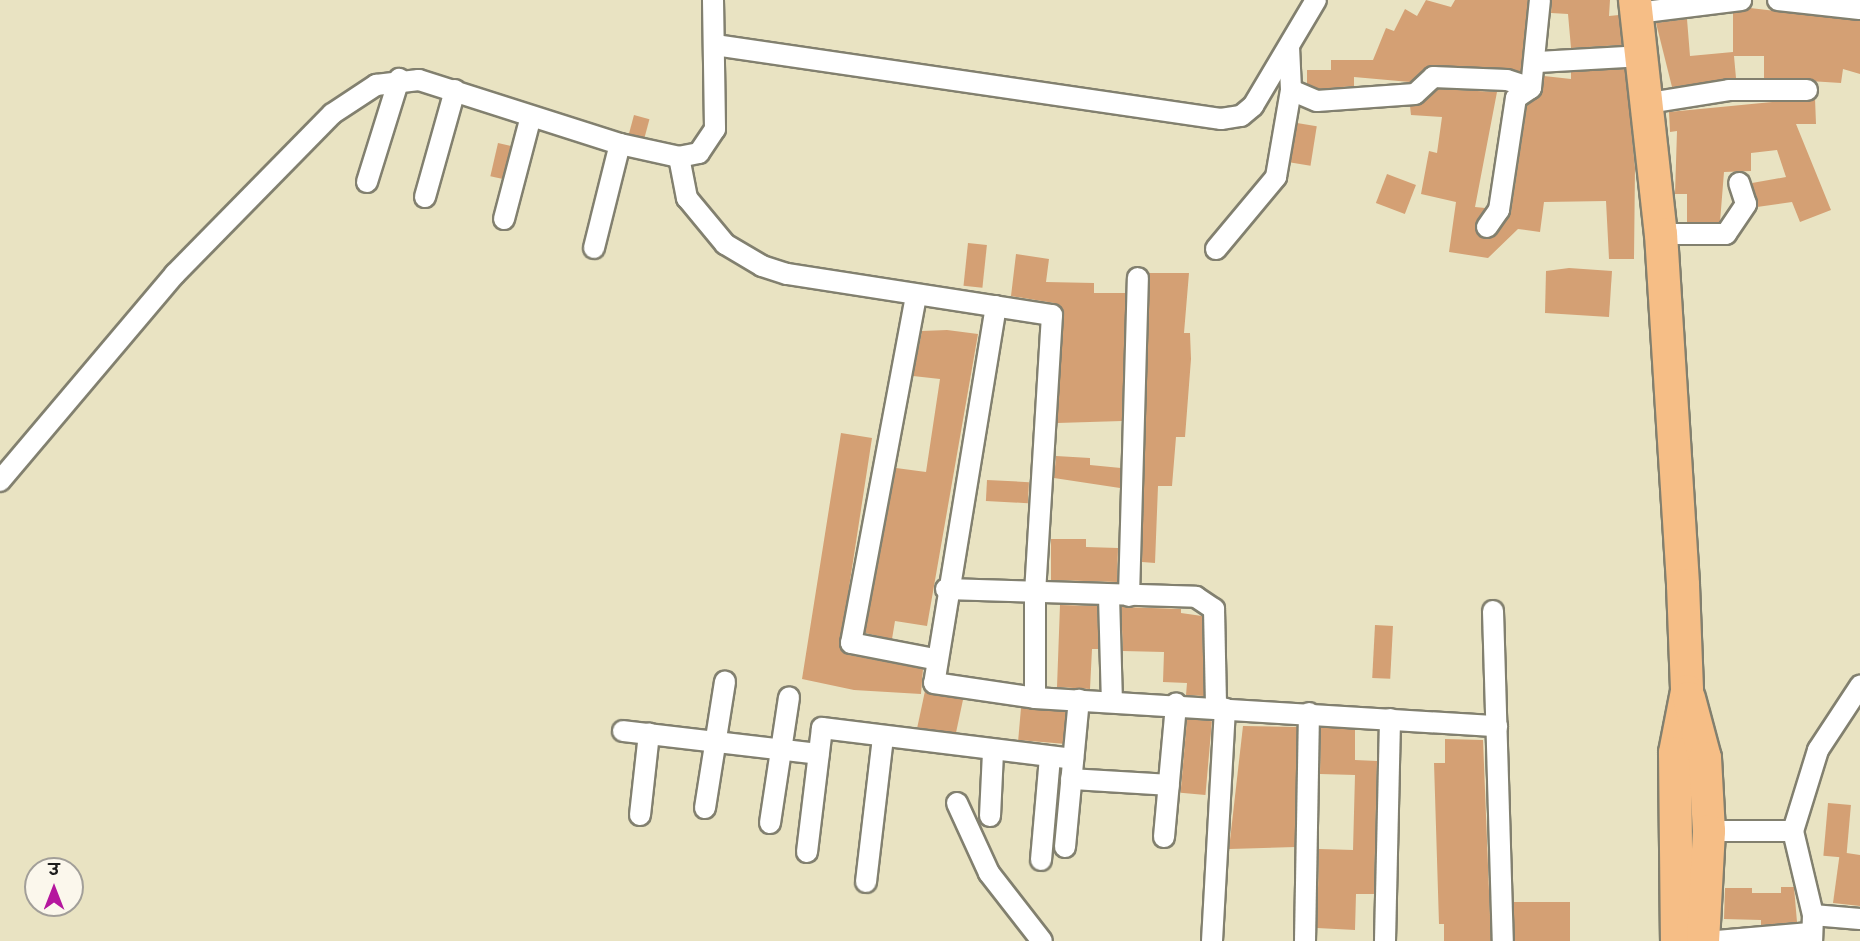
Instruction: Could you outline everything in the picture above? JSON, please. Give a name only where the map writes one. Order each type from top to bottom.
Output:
[{"type":"main road","points":[[1636,6],[1649,103],[1662,234],[1678,462],[1687,691],[1705,758],[1709,831],[1703,941]]},
{"type":"main road","points":[[1677,941],[1675,753],[1687,691]]},
{"type":"street","points":[[0,481],[175,274],[332,114],[360,94],[399,79],[454,90],[620,144],[679,157],[699,153],[715,129],[716,45],[713,0]]},
{"type":"street","points":[[716,45],[1221,119],[1241,116],[1252,106],[1316,0]]},
{"type":"street","points":[[1487,227],[1499,210],[1516,98],[1531,88],[1538,62],[1540,0]]},
{"type":"street","points":[[1636,6],[1742,0]]},
{"type":"street","points":[[1778,0],[1860,9]]},
{"type":"street","points":[[1216,249],[1276,177],[1291,90],[1289,47]]},
{"type":"street","points":[[1538,62],[1643,56]]},
{"type":"street","points":[[1291,90],[1336,103],[1415,94],[1433,76],[1507,81],[1531,88]]},
{"type":"street","points":[[368,182],[399,79]]},
{"type":"street","points":[[425,197],[454,90]]},
{"type":"street","points":[[1649,103],[1729,90],[1807,90]]},
{"type":"street","points":[[504,219],[531,116]]},
{"type":"street","points":[[594,248],[620,144]]},
{"type":"street","points":[[679,157],[687,198],[741,256],[787,274],[916,296],[1052,315],[1035,594],[1035,698]]},
{"type":"street","points":[[1662,234],[1726,234],[1746,204],[1739,183]]},
{"type":"street","points":[[1129,596],[1138,278]]},
{"type":"street","points":[[916,296],[851,644],[934,659]]},
{"type":"street","points":[[996,306],[934,659],[934,683],[1035,698],[1176,704],[1497,726]]},
{"type":"street","points":[[946,589],[1035,594],[1196,597],[1214,609],[1220,707],[1212,941]]},
{"type":"street","points":[[1109,596],[1112,701]]},
{"type":"street","points":[[1493,611],[1503,941]]},
{"type":"street","points":[[705,808],[725,682]]},
{"type":"street","points":[[1812,930],[1793,831],[1818,750],[1860,687]]},
{"type":"street","points":[[770,823],[789,697]]},
{"type":"street","points":[[1065,847],[1079,700]]},
{"type":"street","points":[[1164,837],[1176,704]]},
{"type":"street","points":[[1305,941],[1309,713]]},
{"type":"street","points":[[1385,941],[1390,719]]},
{"type":"street","points":[[807,852],[822,728],[993,753],[1072,759]]},
{"type":"street","points":[[623,730],[819,754]]},
{"type":"street","points":[[640,814],[649,733]]},
{"type":"street","points":[[866,882],[884,737]]},
{"type":"street","points":[[990,816],[993,753]]},
{"type":"street","points":[[1041,860],[1050,757]]},
{"type":"street","points":[[1071,779],[1168,785]]},
{"type":"street","points":[[957,803],[989,873],[1042,941]]},
{"type":"street","points":[[1709,831],[1793,831]]},
{"type":"street","points":[[1717,941],[1812,930],[1860,919]]},
{"type":"building","points":[[1426,0],[1451,7],[1455,0],[1528,0],[1521,72],[1433,65],[1410,82],[1354,77],[1354,86],[1319,89],[1307,84],[1307,70],[1331,70],[1331,60],[1373,60],[1386,28],[1394,31],[1405,9],[1417,16]]},
{"type":"building","points":[[1552,0],[1610,0],[1609,16],[1619,15],[1622,45],[1571,48],[1568,14],[1551,13]]},
{"type":"building","points":[[1750,8],[1860,21],[1860,74],[1843,69],[1841,83],[1764,78],[1764,56],[1734,56],[1736,78],[1672,87],[1656,23],[1687,19],[1690,56],[1733,52],[1733,13]]},
{"type":"building","points":[[1625,69],[1635,167],[1634,259],[1609,259],[1606,201],[1544,202],[1540,232],[1518,229],[1488,258],[1449,252],[1456,202],[1421,194],[1429,151],[1437,153],[1442,117],[1411,115],[1410,106],[1438,89],[1497,92],[1475,207],[1485,208],[1476,233],[1491,238],[1511,212],[1527,105],[1541,94],[1544,76],[1571,79],[1571,72]]},
{"type":"building","points":[[1815,98],[1816,124],[1796,124],[1831,210],[1800,222],[1792,202],[1757,207],[1752,183],[1786,177],[1777,150],[1751,153],[1751,171],[1724,172],[1720,222],[1687,222],[1687,194],[1675,194],[1677,131],[1670,132],[1669,112]]},
{"type":"building","points":[[634,115],[649,119],[644,138],[629,134]]},
{"type":"building","points":[[1297,123],[1317,126],[1310,166],[1291,163]]},
{"type":"building","points":[[498,143],[511,146],[503,179],[490,176]]},
{"type":"building","points":[[1387,174],[1416,185],[1405,214],[1376,203]]},
{"type":"building","points":[[968,243],[987,245],[982,288],[964,286]]},
{"type":"building","points":[[1016,254],[1049,259],[1046,282],[1094,283],[1094,293],[1126,293],[1122,421],[1057,423],[1063,310],[1054,303],[1011,296]]},
{"type":"building","points":[[1569,268],[1612,271],[1609,317],[1545,313],[1546,271]]},
{"type":"building","points":[[1149,273],[1189,273],[1184,333],[1190,333],[1191,359],[1185,437],[1176,437],[1172,486],[1158,486],[1155,563],[1142,562]]},
{"type":"building","points":[[947,330],[978,334],[927,626],[895,621],[892,639],[865,633],[896,468],[926,472],[940,379],[913,376],[922,331]]},
{"type":"building","points":[[841,433],[872,438],[840,646],[849,655],[923,669],[921,694],[854,690],[802,679]]},
{"type":"building","points":[[1056,456],[1090,458],[1090,465],[1121,468],[1120,488],[1054,478]]},
{"type":"building","points":[[987,480],[1029,482],[1028,503],[986,501]]},
{"type":"building","points":[[1051,539],[1086,539],[1086,547],[1118,548],[1117,582],[1051,580]]},
{"type":"building","points":[[1060,605],[1097,606],[1099,649],[1092,649],[1090,689],[1057,687]]},
{"type":"building","points":[[1121,607],[1181,609],[1181,613],[1202,616],[1204,696],[1186,695],[1187,683],[1163,682],[1164,652],[1123,651]]},
{"type":"building","points":[[1375,625],[1393,626],[1390,679],[1372,678]]},
{"type":"building","points":[[925,691],[963,699],[955,735],[917,727]]},
{"type":"building","points":[[1021,708],[1066,712],[1063,744],[1018,740]]},
{"type":"building","points":[[1187,719],[1212,721],[1205,795],[1181,793]]},
{"type":"building","points":[[1243,726],[1297,727],[1295,847],[1229,849]]},
{"type":"building","points":[[1321,727],[1355,729],[1355,760],[1377,761],[1374,894],[1356,894],[1355,930],[1317,928],[1319,849],[1353,850],[1355,775],[1320,774]]},
{"type":"building","points":[[1445,739],[1483,740],[1491,941],[1444,941],[1444,924],[1439,924],[1434,763],[1445,763]]},
{"type":"building","points":[[1828,803],[1851,805],[1846,858],[1823,856]]},
{"type":"building","points":[[1840,852],[1860,855],[1860,906],[1833,903]]},
{"type":"building","points":[[1781,887],[1794,887],[1797,922],[1761,925],[1761,920],[1724,919],[1725,888],[1752,888],[1752,893],[1781,893]]},
{"type":"building","points":[[1514,902],[1570,902],[1570,941],[1514,941]]}]
